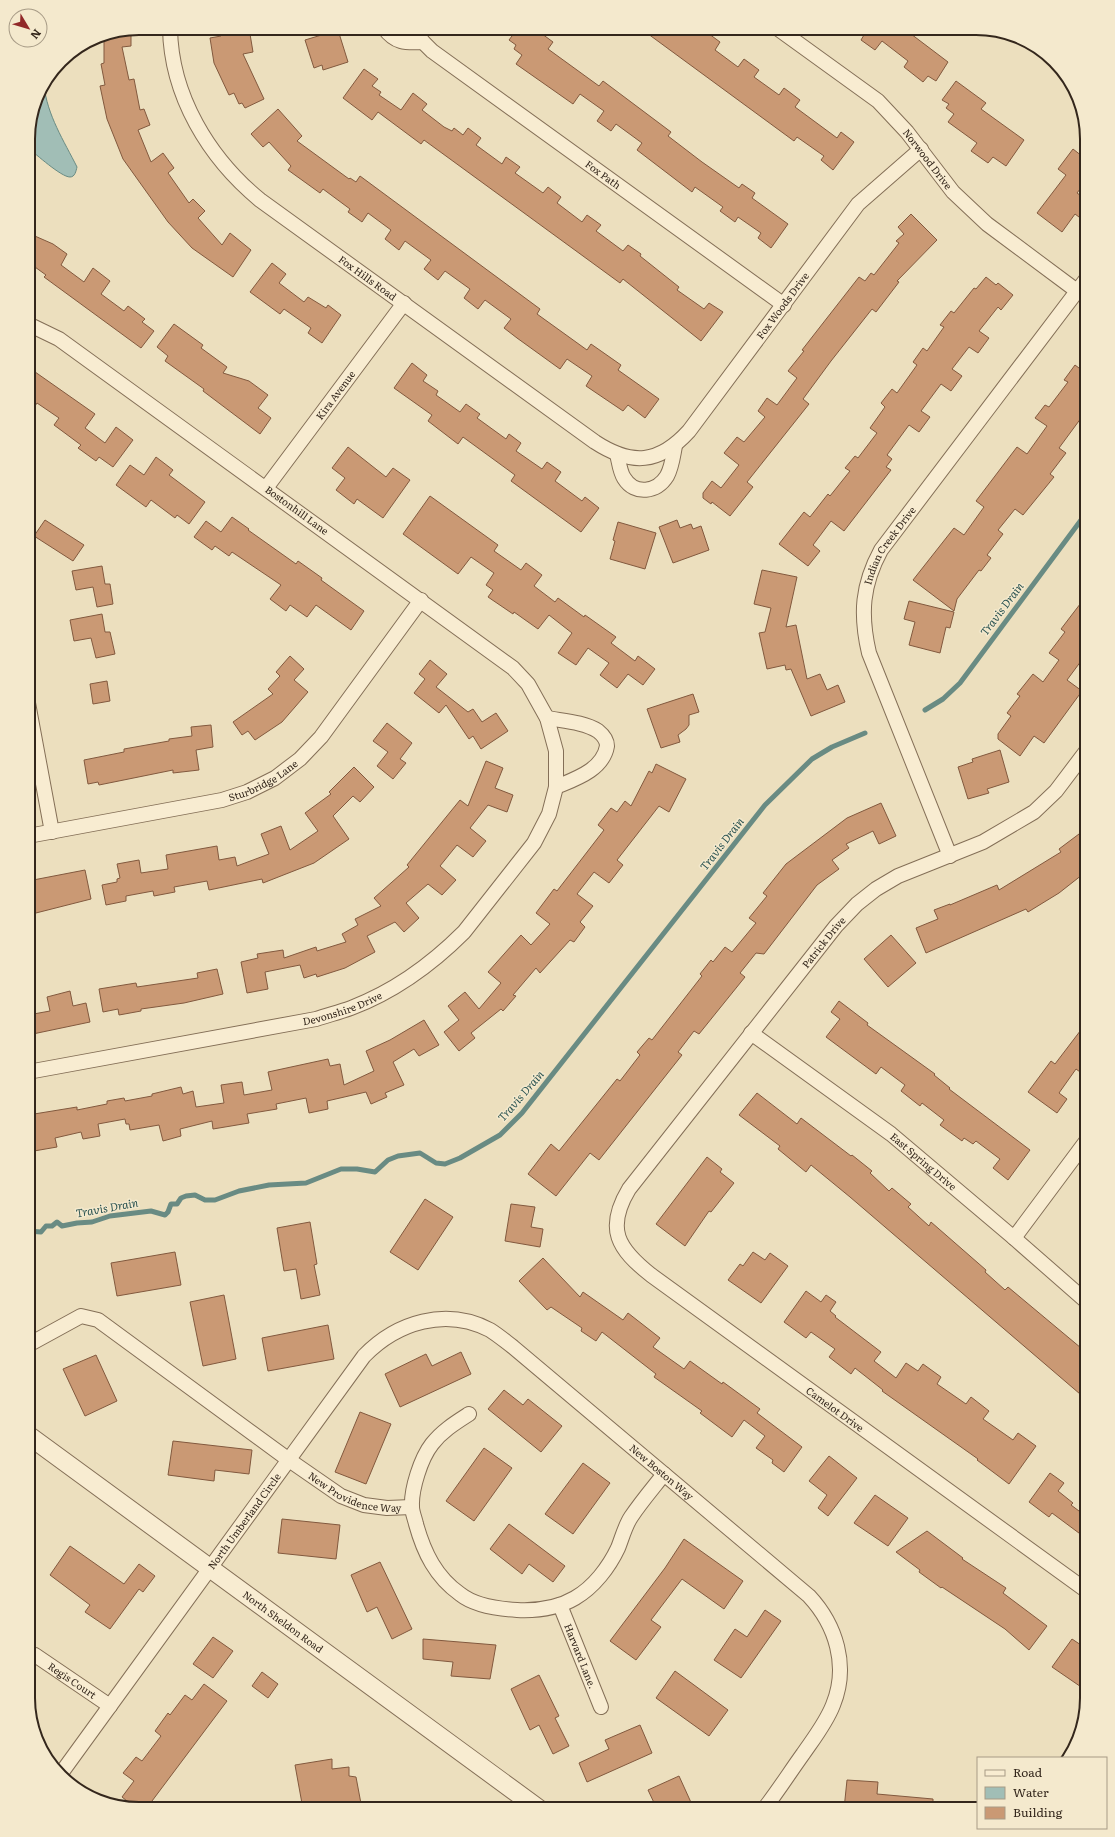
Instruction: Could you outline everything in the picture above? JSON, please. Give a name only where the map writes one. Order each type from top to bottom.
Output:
[{"type":"street","name":"Fox Hills Road","points":[[171,35],[176,70],[189,109],[205,140],[225,167],[260,200],[595,442],[617,454],[631,458],[644,458]]},
{"type":"street","points":[[389,35],[406,43],[423,42]]},
{"type":"street","name":"Fox Path","points":[[418,35],[423,42],[438,55],[784,305]]},
{"type":"street","name":"Norwood Drive","points":[[787,35],[878,101],[921,149],[953,192],[987,224],[1077,291]]},
{"type":"street","name":"Fox Woods Drive","points":[[644,458],[665,452],[675,446],[784,305],[858,204],[921,149]]},
{"type":"street","name":"Indian Creek Drive","points":[[950,856],[869,653],[863,630],[863,609],[866,588],[873,565],[881,550],[1080,287]]},
{"type":"street","name":"Kira Avenue","points":[[266,488],[404,303]]},
{"type":"street","name":"Bostonhill Lane","points":[[35,327],[59,339],[513,668],[528,684],[547,718],[556,751]]},
{"type":"street","points":[[617,454],[624,478],[633,487],[642,491],[653,489],[661,484],[673,462],[675,446]]},
{"type":"street","name":"Sturbridge Lane","points":[[35,835],[222,800],[247,792],[275,778],[300,760],[321,738],[421,600]]},
{"type":"street","points":[[547,718],[580,724],[598,731],[607,743],[606,752],[597,765],[578,778],[556,787]]},
{"type":"street","points":[[35,741],[52,832]]},
{"type":"street","name":"Devonshire Drive","points":[[35,1071],[316,1019],[352,1008],[391,988],[424,968],[464,932],[534,843],[549,814],[556,787],[556,751]]},
{"type":"street","name":"Patrick Drive","points":[[620,1206],[629,1189],[751,1033],[836,926],[857,904],[876,889],[898,876],[983,842],[1034,812],[1056,791],[1080,759]]},
{"type":"street","name":"East Spring Drive","points":[[751,1033],[891,1134],[1080,1296]]},
{"type":"street","points":[[1014,1238],[1080,1149]]},
{"type":"street","name":"Camelot Drive","points":[[620,1206],[616,1219],[616,1231],[625,1252],[635,1262],[1080,1586]]},
{"type":"street","name":"New Providence Way","points":[[35,1341],[81,1316],[98,1320],[289,1460],[341,1496],[364,1505],[387,1508],[412,1507],[420,1539],[430,1561],[440,1577],[461,1595],[478,1603],[502,1610],[529,1611],[553,1608],[576,1598],[595,1582],[607,1567],[617,1550],[630,1518],[664,1474]]},
{"type":"street","name":"North Umberland Circle","points":[[64,1769],[364,1356],[390,1334],[409,1325],[423,1321],[448,1319],[460,1321]]},
{"type":"street","name":"New Boston Way","points":[[460,1321],[470,1322],[490,1330],[513,1346],[818,1605],[828,1621],[838,1650],[840,1669],[838,1687],[826,1720],[769,1802]]},
{"type":"street","points":[[412,1507],[420,1466],[431,1445],[445,1429],[469,1414]]},
{"type":"street","name":"North Sheldon Road","points":[[35,1440],[529,1802]]},
{"type":"street","name":"Harvard Lane.","points":[[560,1605],[601,1707]]},
{"type":"street","name":"Regis Court","points":[[35,1655],[110,1706]]},
{"type":"water","points":[[46,94],[52,117],[77,167],[75,174],[70,177],[49,165],[35,154],[37,119]]},
{"type":"building","points":[[250,35],[253,52],[243,54],[264,99],[245,108],[242,103],[239,104],[234,93],[229,95],[214,63],[210,38]]},
{"type":"building","points":[[322,35],[340,35],[348,62],[323,70],[322,65],[314,68],[305,40]]},
{"type":"building","points":[[513,35],[544,35],[553,42],[548,49],[599,86],[603,81],[671,132],[668,136],[702,162],[739,188],[742,184],[755,193],[752,198],[788,224],[771,248],[758,238],[761,233],[738,217],[735,222],[720,211],[723,207],[695,187],[692,192],[637,150],[642,143],[616,124],[611,131],[597,121],[604,111],[580,94],[573,104],[516,64],[522,55],[514,49],[516,45],[509,40]]},
{"type":"building","points":[[650,35],[710,35],[720,42],[715,50],[738,67],[744,59],[759,70],[754,77],[779,95],[784,88],[800,100],[795,107],[837,138],[841,132],[854,142],[833,170],[821,160],[824,156],[797,137],[794,141]]},
{"type":"building","points":[[864,35],[912,35],[948,62],[936,81],[928,76],[923,82],[904,67],[908,61],[882,41],[875,50],[861,40]]},
{"type":"building","points":[[131,36],[131,46],[122,47],[129,80],[134,79],[140,110],[144,109],[150,125],[138,130],[151,162],[163,153],[174,168],[168,173],[189,203],[193,199],[205,211],[198,218],[222,245],[230,233],[251,250],[233,277],[192,248],[168,222],[123,159],[107,119],[100,86],[105,85],[101,64],[104,63],[104,42],[119,37]]},
{"type":"building","points":[[364,69],[378,79],[372,86],[381,92],[379,95],[401,110],[413,93],[427,104],[422,110],[444,127],[452,131],[454,128],[463,135],[468,128],[481,138],[476,145],[502,164],[506,157],[520,167],[515,173],[543,193],[548,187],[561,197],[557,203],[582,222],[587,215],[601,225],[596,231],[623,251],[628,245],[641,254],[640,256],[679,287],[677,290],[704,309],[709,303],[723,312],[701,341],[623,279],[620,283],[424,140],[421,144],[378,112],[372,120],[343,98]]},
{"type":"building","points":[[956,81],[986,103],[981,109],[1024,140],[1006,166],[993,157],[988,163],[971,151],[977,143],[948,122],[954,114],[946,108],[949,104],[942,100]]},
{"type":"building","points":[[278,109],[302,136],[297,141],[349,179],[350,178],[356,182],[360,176],[540,309],[537,314],[587,350],[591,344],[621,365],[618,370],[659,399],[645,418],[628,405],[623,411],[586,386],[592,376],[567,359],[560,369],[517,338],[504,328],[511,319],[485,300],[478,309],[464,298],[470,289],[445,271],[438,280],[424,269],[431,260],[405,241],[399,250],[385,239],[391,230],[368,213],[362,222],[348,212],[350,209],[323,189],[320,193],[288,170],[291,166],[269,142],[263,147],[251,134]]},
{"type":"building","points":[[1073,149],[1080,154],[1080,189],[1077,193],[1080,195],[1080,216],[1079,217],[1075,214],[1062,232],[1037,213],[1066,175],[1058,169]]},
{"type":"building","points":[[911,214],[937,240],[897,281],[899,282],[876,312],[872,309],[831,361],[803,399],[809,404],[747,482],[753,487],[730,516],[712,502],[711,504],[703,498],[703,493],[712,481],[721,488],[739,465],[724,453],[737,437],[744,442],[765,417],[758,411],[767,398],[777,405],[797,378],[788,371],[804,351],[802,350],[859,277],[865,281],[871,273],[874,275],[899,243],[896,241],[904,234],[898,227]]},
{"type":"building","points":[[35,236],[53,244],[67,254],[61,265],[84,282],[93,268],[110,281],[101,294],[124,311],[128,306],[145,319],[142,322],[154,331],[141,348],[44,277],[46,275],[35,267]]},
{"type":"building","points":[[272,263],[286,274],[279,283],[304,302],[308,297],[326,308],[328,305],[341,315],[322,343],[308,333],[311,328],[284,309],[280,314],[250,292]]},
{"type":"building","points":[[986,277],[996,285],[998,283],[1013,295],[1001,310],[998,307],[979,331],[989,338],[978,353],[969,347],[952,369],[962,376],[951,391],[941,384],[921,411],[930,417],[919,432],[909,425],[887,455],[892,459],[886,467],[891,470],[844,531],[831,521],[813,545],[820,551],[808,566],[779,544],[804,512],[810,517],[828,494],[830,496],[850,471],[845,468],[855,456],[858,458],[877,433],[870,428],[885,407],[881,403],[892,389],[897,393],[917,365],[913,362],[923,348],[927,351],[944,327],[940,325],[951,311],[954,313],[974,288],[976,289]]},
{"type":"building","points":[[174,324],[203,345],[201,348],[227,367],[223,373],[249,381],[268,395],[258,408],[271,418],[260,434],[203,391],[204,389],[165,361],[168,356],[157,347]]},
{"type":"building","points":[[412,363],[427,375],[423,381],[438,391],[436,395],[460,412],[466,404],[480,414],[477,418],[506,439],[509,434],[521,443],[516,451],[542,469],[547,462],[561,472],[555,481],[582,501],[585,497],[599,508],[581,532],[511,481],[515,475],[463,437],[458,444],[428,421],[432,415],[394,388]]},
{"type":"building","points":[[1075,365],[1080,369],[1080,420],[1059,448],[1066,453],[1050,474],[1054,477],[1023,515],[1015,509],[998,530],[1003,534],[987,555],[991,558],[981,571],[979,570],[957,599],[954,611],[913,580],[954,528],[964,535],[984,507],[976,501],[1017,447],[1027,454],[1047,426],[1035,418],[1045,405],[1049,407],[1068,382],[1064,380]]},
{"type":"building","points":[[35,372],[95,414],[85,428],[105,443],[116,427],[133,440],[113,467],[99,457],[96,461],[78,448],[81,445],[54,425],[59,418],[37,403],[35,406]]},
{"type":"building","points":[[348,447],[386,477],[393,468],[410,480],[383,518],[357,499],[354,504],[336,490],[345,478],[332,468]]},
{"type":"building","points":[[156,457],[173,470],[169,475],[205,502],[189,524],[177,515],[175,518],[151,500],[146,507],[116,485],[130,465],[144,475]]},
{"type":"building","points":[[430,496],[498,545],[494,551],[521,570],[526,563],[542,575],[534,586],[555,602],[558,598],[584,617],[585,615],[616,637],[611,643],[635,661],[638,656],[655,669],[643,685],[628,674],[617,688],[600,675],[609,663],[588,648],[576,665],[558,653],[572,633],[549,615],[538,629],[514,612],[513,614],[488,597],[493,590],[486,585],[494,573],[471,557],[458,574],[403,534]]},
{"type":"building","points":[[232,517],[296,564],[298,561],[322,578],[321,580],[364,611],[351,630],[316,605],[307,617],[290,605],[286,611],[270,599],[281,585],[232,552],[229,556],[215,546],[212,550],[194,537],[206,521],[221,532]]},
{"type":"building","points":[[45,520],[84,545],[73,561],[35,537]]},
{"type":"building","points":[[677,520],[680,528],[691,524],[693,529],[701,526],[709,550],[673,563],[659,527]]},
{"type":"building","points":[[618,522],[656,533],[645,569],[610,559]]},
{"type":"building","points":[[102,566],[105,584],[110,584],[113,604],[97,607],[93,587],[76,590],[72,571]]},
{"type":"building","points":[[762,570],[797,577],[786,627],[796,625],[807,679],[820,674],[827,690],[838,685],[845,702],[811,716],[791,669],[786,670],[785,665],[767,669],[759,633],[765,632],[771,608],[754,604]]},
{"type":"building","points":[[909,601],[954,612],[950,628],[946,627],[940,653],[909,645],[915,622],[904,619]]},
{"type":"building","points":[[1080,604],[1080,662],[1067,680],[1080,690],[1080,694],[1044,743],[1034,736],[1020,756],[998,739],[998,734],[1011,716],[1007,713],[1020,696],[1017,694],[1033,674],[1043,682],[1059,660],[1049,653],[1065,632],[1061,629]]},
{"type":"building","points":[[102,614],[105,632],[110,632],[115,654],[96,658],[91,638],[74,641],[70,620]]},
{"type":"building","points":[[290,656],[304,669],[294,680],[308,692],[282,722],[255,740],[248,731],[242,735],[233,722],[273,694],[268,689],[280,676],[276,672]]},
{"type":"building","points":[[430,660],[447,674],[436,687],[468,712],[473,709],[482,722],[496,713],[508,731],[481,749],[473,736],[469,739],[446,705],[439,713],[414,693],[425,679],[419,674]]},
{"type":"building","points":[[107,681],[110,701],[93,704],[90,684]]},
{"type":"building","points":[[693,694],[699,712],[689,715],[689,725],[678,735],[680,742],[661,748],[647,709]]},
{"type":"building","points":[[387,723],[412,743],[400,759],[406,763],[393,779],[377,766],[388,752],[373,741]]},
{"type":"building","points":[[211,725],[213,747],[196,750],[199,770],[173,773],[173,770],[99,785],[98,782],[88,784],[84,760],[124,752],[124,749],[169,741],[169,739],[192,736],[191,727]]},
{"type":"building","points":[[1000,750],[1009,782],[987,789],[989,793],[968,799],[958,767],[973,762],[972,759]]},
{"type":"building","points":[[486,761],[503,768],[495,788],[513,795],[507,812],[488,805],[470,828],[486,841],[473,857],[457,845],[440,866],[456,880],[442,895],[428,884],[406,903],[419,918],[404,932],[395,922],[367,936],[375,952],[345,968],[317,977],[316,974],[304,978],[300,965],[265,972],[268,989],[247,993],[241,962],[258,958],[257,954],[283,950],[284,958],[316,947],[317,951],[346,942],[342,934],[358,925],[355,919],[381,906],[374,898],[409,867],[407,865],[460,800],[468,806]]},
{"type":"building","points":[[656,764],[686,779],[669,812],[659,806],[617,860],[623,865],[609,883],[594,872],[577,894],[593,906],[580,922],[585,927],[574,942],[570,940],[540,973],[536,968],[513,995],[516,996],[503,1011],[501,1009],[471,1033],[475,1038],[459,1051],[444,1032],[459,1020],[448,1006],[465,992],[479,1009],[501,983],[488,972],[521,935],[531,945],[550,924],[536,913],[554,889],[557,891],[604,830],[598,825],[611,808],[617,812],[625,801],[631,806],[649,771],[652,773]]},
{"type":"building","points":[[354,767],[374,787],[360,802],[353,796],[333,816],[349,839],[314,863],[263,883],[262,879],[209,890],[207,881],[174,887],[175,892],[154,896],[153,891],[126,896],[126,901],[106,905],[102,885],[117,882],[117,879],[120,878],[117,864],[139,860],[141,873],[168,869],[166,855],[217,846],[219,860],[235,857],[237,866],[269,854],[261,834],[281,826],[290,850],[318,831],[305,813],[331,794],[329,792]]},
{"type":"building","points":[[881,803],[896,836],[879,844],[873,831],[846,844],[849,848],[832,860],[839,869],[817,885],[764,954],[756,953],[740,973],[745,977],[699,1034],[694,1031],[678,1052],[682,1055],[599,1160],[590,1153],[556,1196],[528,1174],[551,1144],[559,1151],[617,1079],[620,1081],[640,1055],[637,1052],[649,1038],[652,1040],[702,976],[700,974],[711,960],[713,962],[725,947],[732,952],[756,923],[749,918],[767,896],[763,893],[786,864],[847,818]]},
{"type":"building","points":[[1079,834],[1080,835],[1080,876],[1059,893],[1028,912],[1026,909],[926,953],[916,928],[938,919],[934,910],[950,905],[997,885],[999,890],[1061,852],[1059,849]]},
{"type":"building","points":[[85,870],[91,899],[35,913],[35,880]]},
{"type":"building","points":[[891,935],[916,963],[888,987],[864,959]]},
{"type":"building","points":[[217,969],[223,994],[184,1003],[141,1009],[141,1011],[119,1015],[118,1009],[103,1012],[99,989],[136,983],[137,987],[198,978],[197,973]]},
{"type":"building","points":[[70,991],[73,1006],[86,1003],[90,1022],[35,1034],[35,1014],[50,1011],[47,997]]},
{"type":"building","points":[[839,1001],[868,1023],[867,1025],[935,1074],[934,1075],[950,1088],[949,1089],[1030,1150],[1008,1180],[993,1168],[1000,1159],[976,1141],[973,1144],[964,1138],[962,1141],[940,1125],[944,1120],[922,1103],[920,1106],[901,1091],[905,1085],[881,1067],[876,1074],[826,1037],[840,1019],[831,1012]]},
{"type":"building","points":[[424,1020],[439,1045],[419,1056],[414,1049],[393,1062],[404,1085],[385,1093],[387,1097],[371,1104],[366,1092],[327,1101],[328,1109],[309,1113],[306,1098],[276,1104],[277,1109],[247,1114],[249,1123],[213,1129],[212,1121],[180,1129],[181,1136],[163,1141],[159,1125],[130,1130],[129,1124],[126,1124],[125,1119],[98,1124],[100,1136],[83,1139],[81,1132],[55,1138],[57,1147],[35,1151],[35,1114],[77,1107],[77,1110],[107,1104],[107,1101],[124,1098],[125,1101],[152,1096],[152,1094],[181,1087],[183,1094],[193,1091],[196,1107],[224,1103],[221,1085],[242,1082],[244,1095],[272,1090],[268,1072],[328,1059],[330,1066],[340,1064],[344,1085],[374,1071],[366,1051],[390,1040]]},
{"type":"building","points":[[1080,1031],[1080,1072],[1076,1069],[1059,1093],[1067,1099],[1057,1113],[1028,1092],[1051,1061],[1055,1064]]},
{"type":"building","points":[[757,1093],[797,1124],[801,1118],[872,1171],[870,1173],[889,1191],[892,1188],[911,1204],[908,1207],[929,1226],[931,1222],[986,1270],[985,1272],[1005,1290],[1008,1287],[1080,1347],[1080,1394],[811,1165],[806,1172],[778,1149],[780,1146],[739,1115]]},
{"type":"building","points":[[707,1157],[722,1169],[720,1172],[734,1183],[711,1212],[709,1211],[685,1246],[656,1224]]},
{"type":"building","points":[[425,1199],[453,1217],[418,1270],[390,1252]]},
{"type":"building","points":[[511,1204],[535,1207],[531,1227],[543,1229],[540,1247],[505,1241]]},
{"type":"building","points":[[310,1222],[317,1264],[314,1265],[320,1295],[301,1299],[296,1269],[284,1271],[277,1228]]},
{"type":"building","points":[[175,1252],[181,1285],[117,1296],[111,1263]]},
{"type":"building","points":[[753,1252],[765,1260],[770,1253],[788,1266],[761,1303],[728,1280],[740,1264],[743,1266]]},
{"type":"building","points":[[543,1258],[580,1297],[583,1292],[623,1320],[628,1313],[660,1338],[653,1347],[684,1369],[690,1361],[722,1384],[723,1382],[760,1409],[757,1413],[802,1447],[784,1472],[772,1463],[773,1460],[756,1448],[765,1436],[744,1420],[732,1437],[700,1413],[702,1411],[654,1377],[656,1374],[602,1332],[596,1341],[581,1331],[582,1328],[551,1307],[547,1310],[519,1281]]},
{"type":"building","points":[[806,1291],[821,1302],[826,1295],[836,1302],[830,1311],[836,1316],[835,1317],[881,1352],[874,1361],[896,1378],[906,1363],[918,1371],[923,1364],[941,1377],[937,1384],[966,1404],[971,1397],[989,1411],[983,1419],[1013,1440],[1018,1433],[1036,1446],[1009,1484],[977,1460],[978,1459],[882,1391],[883,1390],[855,1368],[851,1374],[829,1357],[835,1349],[811,1332],[806,1338],[784,1322]]},
{"type":"building","points":[[224,1295],[236,1359],[203,1366],[190,1302]]},
{"type":"building","points":[[328,1325],[334,1359],[268,1371],[262,1338]]},
{"type":"building","points":[[461,1352],[471,1374],[400,1407],[385,1374],[426,1354],[432,1366]]},
{"type":"building","points":[[96,1355],[117,1401],[85,1416],[63,1369]]},
{"type":"building","points":[[504,1390],[523,1405],[528,1399],[562,1426],[541,1452],[488,1409]]},
{"type":"building","points":[[360,1412],[391,1424],[366,1484],[335,1472]]},
{"type":"building","points":[[173,1441],[252,1450],[249,1474],[215,1470],[214,1481],[168,1475]]},
{"type":"building","points":[[484,1448],[512,1468],[474,1521],[446,1501]]},
{"type":"building","points":[[829,1456],[857,1478],[828,1516],[818,1508],[827,1495],[809,1481]]},
{"type":"building","points":[[583,1463],[610,1483],[573,1534],[545,1514]]},
{"type":"building","points":[[1050,1473],[1064,1483],[1058,1491],[1073,1503],[1071,1505],[1080,1512],[1080,1534],[1052,1513],[1049,1517],[1029,1502]]},
{"type":"building","points":[[875,1495],[908,1518],[888,1546],[854,1523]]},
{"type":"building","points":[[282,1519],[340,1525],[336,1559],[278,1553]]},
{"type":"building","points":[[509,1524],[565,1566],[553,1582],[529,1564],[522,1574],[490,1549]]},
{"type":"building","points":[[927,1531],[963,1558],[962,1559],[1006,1588],[1003,1593],[1047,1626],[1029,1650],[1005,1629],[942,1587],[941,1588],[919,1572],[920,1570],[896,1552]]},
{"type":"building","points":[[684,1539],[743,1581],[724,1609],[682,1579],[651,1620],[661,1627],[636,1660],[610,1641],[665,1568]]},
{"type":"building","points":[[70,1546],[124,1584],[139,1564],[155,1576],[143,1592],[139,1589],[110,1629],[85,1612],[90,1605],[50,1575]]},
{"type":"building","points":[[380,1562],[412,1629],[392,1639],[377,1607],[367,1612],[351,1575]]},
{"type":"building","points":[[765,1610],[781,1621],[741,1678],[714,1660],[735,1629],[747,1637]]},
{"type":"building","points":[[213,1637],[233,1651],[213,1678],[193,1664]]},
{"type":"building","points":[[423,1639],[496,1645],[490,1679],[451,1676],[453,1662],[423,1659]]},
{"type":"building","points":[[1072,1639],[1080,1644],[1080,1686],[1052,1667]]},
{"type":"building","points":[[675,1671],[728,1710],[709,1736],[656,1698]]},
{"type":"building","points":[[262,1672],[278,1684],[268,1698],[252,1686]]},
{"type":"building","points":[[539,1675],[559,1716],[555,1718],[569,1746],[553,1754],[539,1725],[530,1730],[511,1689]]},
{"type":"building","points":[[204,1684],[227,1701],[151,1802],[127,1801],[122,1797],[134,1781],[123,1773],[136,1757],[142,1761],[161,1736],[155,1731],[168,1713],[170,1715],[185,1695],[192,1700]]},
{"type":"building","points":[[640,1725],[652,1753],[587,1782],[579,1763],[609,1749],[605,1740]]},
{"type":"building","points":[[332,1759],[332,1769],[349,1767],[349,1776],[356,1777],[361,1802],[302,1802],[295,1765]]},
{"type":"building","points":[[679,1776],[691,1802],[654,1802],[648,1790]]},
{"type":"building","points":[[847,1780],[878,1782],[877,1794],[933,1799],[933,1802],[845,1802]]},
{"type":"waterway","name":"Travis Drain","points":[[925,710],[943,699],[960,683],[1080,521]]},
{"type":"waterway","name":"Travis Drain","points":[[35,1232],[41,1232],[46,1226],[52,1226],[57,1222],[62,1226],[92,1222],[110,1216],[151,1211],[165,1215],[171,1204],[177,1204],[181,1198],[186,1196],[195,1195],[205,1200],[215,1200],[239,1191],[269,1185],[306,1183],[341,1169],[357,1169],[375,1172],[388,1160],[398,1156],[420,1153],[436,1163],[445,1164],[460,1158],[500,1135],[522,1113],[765,805],[812,759],[832,747],[865,733]]}]
